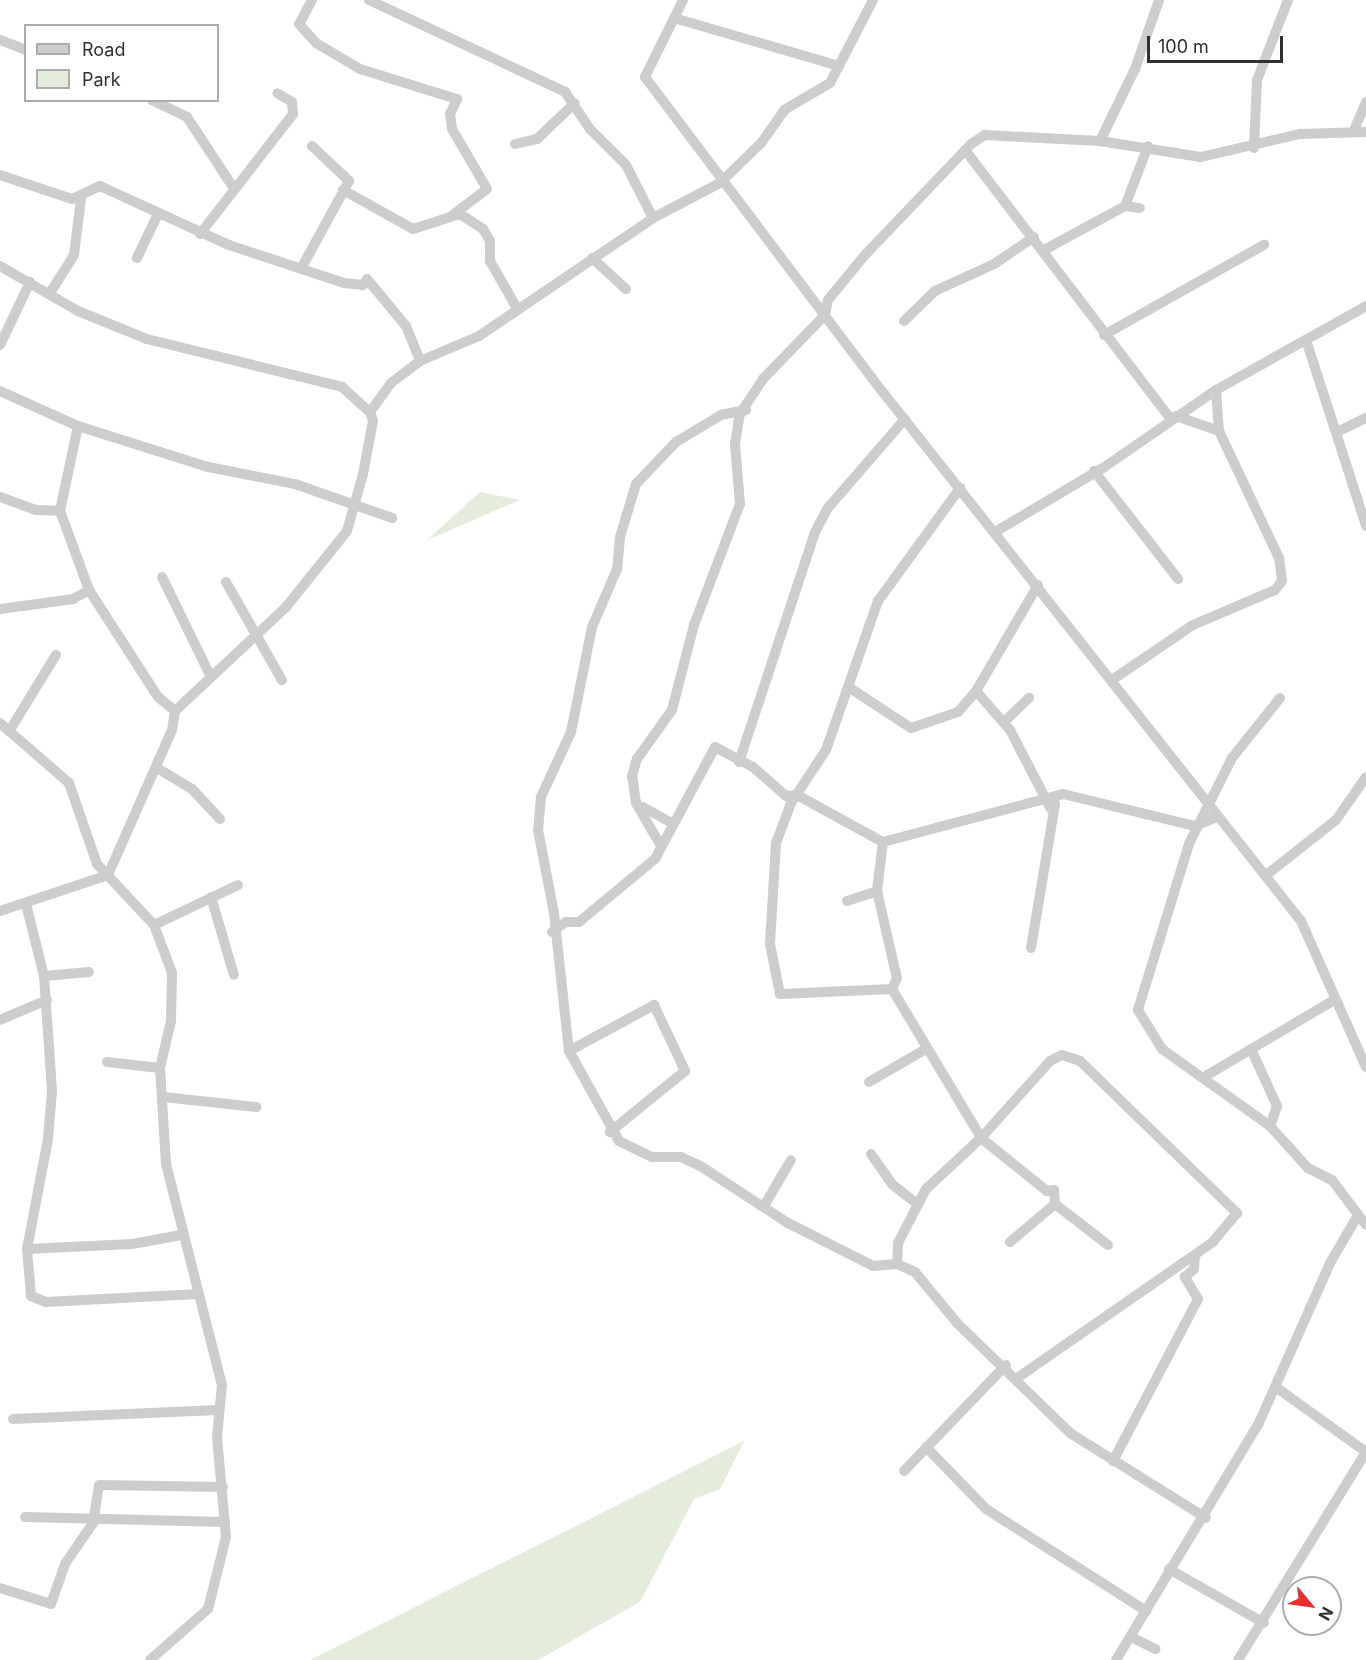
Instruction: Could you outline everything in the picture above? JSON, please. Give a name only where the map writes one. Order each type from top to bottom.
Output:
[{"type":"street","points":[[312,0],[299,24],[316,42],[360,69],[457,99],[450,114],[452,129],[487,189],[450,217]]},
{"type":"street","points":[[369,0],[546,79],[575,103],[590,129],[626,165],[652,219]]},
{"type":"street","points":[[683,0],[646,65],[645,77],[683,123],[720,183],[1209,804],[1215,818],[1301,921],[1334,1000],[1366,1067]]},
{"type":"street","points":[[370,412],[391,383],[420,361],[479,336],[652,219],[720,183],[762,142],[771,123],[830,83],[873,0]]},
{"type":"street","points":[[1100,141],[1135,69],[1159,0]]},
{"type":"street","points":[[1254,148],[1257,80],[1288,0]]},
{"type":"street","points":[[674,18],[839,66]]},
{"type":"street","points":[[0,40],[24,49]]},
{"type":"street","points":[[200,234],[233,187],[293,114],[292,102],[277,93]]},
{"type":"street","points":[[156,102],[187,117],[233,187]]},
{"type":"street","points":[[1355,128],[1366,102]]},
{"type":"street","points":[[515,144],[537,139],[575,103]]},
{"type":"street","points":[[661,846],[636,801],[632,776],[637,759],[672,710],[694,625],[740,504],[735,444],[746,410],[763,380],[825,315],[828,300],[865,255],[965,150],[985,135],[1148,146],[1201,158],[1254,148],[1300,134],[1355,128],[1366,132]]},
{"type":"street","points":[[303,265],[349,181],[312,146]]},
{"type":"street","points":[[1125,206],[1148,146]]},
{"type":"street","points":[[965,150],[1044,250],[1104,336],[1174,417],[1219,431]]},
{"type":"street","points":[[0,175],[55,196],[81,199]]},
{"type":"street","points":[[50,293],[74,255],[81,199],[91,186],[100,186],[200,234],[303,265],[344,283],[363,285],[367,279],[375,284],[406,326],[420,361]]},
{"type":"street","points":[[343,190],[413,229],[460,214],[488,234],[487,254],[518,310]]},
{"type":"street","points":[[1044,250],[1125,206],[1140,208]]},
{"type":"street","points":[[137,258],[158,214]]},
{"type":"street","points":[[904,321],[934,291],[994,264],[1034,237]]},
{"type":"street","points":[[1104,336],[1264,244]]},
{"type":"street","points":[[592,258],[626,289]]},
{"type":"street","points":[[0,266],[50,293],[147,339],[342,387],[370,412],[374,421],[356,506],[331,555],[258,631],[209,673],[175,711],[157,768],[108,876],[0,911]]},
{"type":"street","points":[[0,345],[30,282]]},
{"type":"street","points":[[995,532],[1094,471],[1216,390],[1306,343],[1366,306]]},
{"type":"street","points":[[1306,343],[1339,431],[1366,526]]},
{"type":"street","points":[[1112,680],[1193,625],[1275,590],[1282,581],[1279,558],[1219,431],[1216,390]]},
{"type":"street","points":[[0,391],[78,426],[208,467],[295,484],[392,518]]},
{"type":"street","points":[[746,410],[721,415],[676,442],[636,484],[620,537],[617,569],[592,627],[571,732],[541,797],[538,830],[554,913],[552,932],[569,1052],[610,1132],[652,1157],[681,1157],[702,1167],[764,1206],[873,1266],[897,1264],[915,1272],[957,1323],[1006,1365],[1070,1433],[1206,1518]]},
{"type":"street","points":[[1339,431],[1366,418]]},
{"type":"street","points":[[739,762],[814,532],[827,509],[905,419]]},
{"type":"street","points":[[78,426],[60,511],[89,590],[158,697],[175,711]]},
{"type":"street","points":[[1094,471],[1178,579]]},
{"type":"street","points":[[892,989],[788,997],[775,985],[777,958],[770,939],[776,843],[797,795],[826,750],[850,688],[878,601],[960,488]]},
{"type":"street","points":[[0,497],[36,510],[60,511]]},
{"type":"street","points":[[162,577],[209,673]]},
{"type":"street","points":[[226,582],[258,631],[282,680]]},
{"type":"street","points":[[850,688],[911,728],[958,712],[975,691],[1038,585]]},
{"type":"street","points":[[0,609],[73,599],[89,590]]},
{"type":"street","points":[[10,730],[56,654]]},
{"type":"street","points":[[975,691],[1004,722],[1047,797],[1051,809],[1031,948]]},
{"type":"street","points":[[1004,722],[1029,698]]},
{"type":"street","points":[[1280,698],[1232,758],[1209,804],[1174,885],[1138,1010],[1162,1049],[1270,1126],[1308,1168],[1332,1180],[1357,1217],[1366,1225]]},
{"type":"street","points":[[0,723],[69,783],[97,864],[154,925],[166,948],[174,998],[160,1068],[165,1164],[181,1235],[222,1385],[218,1410],[225,1522],[217,1589],[208,1609],[151,1660]]},
{"type":"street","points":[[552,932],[566,922],[579,922],[653,862],[711,748],[739,762],[786,796],[797,795],[882,842],[957,826],[1063,794],[1200,826],[1215,818]]},
{"type":"street","points":[[157,768],[192,789],[220,819]]},
{"type":"street","points":[[1265,876],[1336,820],[1366,778]]},
{"type":"street","points":[[1051,809],[1063,794]]},
{"type":"street","points":[[636,801],[652,816],[672,823]]},
{"type":"street","points":[[882,842],[877,891],[897,978],[892,989]]},
{"type":"street","points":[[154,925],[238,885]]},
{"type":"street","points":[[847,902],[877,891]]},
{"type":"street","points":[[211,897],[234,975]]},
{"type":"street","points":[[26,904],[44,976],[47,1000],[48,1139],[27,1249],[31,1296],[39,1302],[198,1294]]},
{"type":"street","points":[[44,976],[89,972]]},
{"type":"street","points":[[892,989],[981,1138],[1047,1191],[1054,1190],[1054,1204],[1010,1242]]},
{"type":"street","points":[[0,1020],[47,1000]]},
{"type":"street","points":[[1204,1077],[1334,1000]]},
{"type":"street","points":[[569,1052],[654,1005],[686,1071],[610,1132]]},
{"type":"street","points":[[869,1082],[926,1049]]},
{"type":"street","points":[[1251,1049],[1277,1106],[1270,1126]]},
{"type":"street","points":[[897,1264],[898,1243],[916,1203],[981,1138],[1050,1061],[1074,1057],[1238,1213],[1195,1255],[1016,1378]]},
{"type":"street","points":[[107,1062],[160,1068]]},
{"type":"street","points":[[163,1097],[256,1107]]},
{"type":"street","points":[[871,1154],[893,1185],[916,1203]]},
{"type":"street","points":[[764,1206],[791,1160]]},
{"type":"street","points":[[1054,1204],[1108,1245]]},
{"type":"street","points":[[1116,1660],[1133,1638],[1170,1569],[1206,1518],[1277,1388],[1330,1263],[1357,1217]]},
{"type":"street","points":[[27,1249],[132,1244],[181,1235]]},
{"type":"street","points":[[1113,1461],[1198,1299],[1185,1277],[1194,1269],[1195,1255]]},
{"type":"street","points":[[904,1471],[1006,1365]]},
{"type":"street","points":[[1238,1660],[1264,1623],[1366,1452],[1277,1388]]},
{"type":"street","points":[[13,1419],[218,1410]]},
{"type":"street","points":[[926,1447],[986,1509],[1146,1611]]},
{"type":"street","points":[[0,1588],[51,1604],[65,1564],[93,1523],[99,1485],[223,1487]]},
{"type":"street","points":[[25,1517],[93,1523],[225,1522]]},
{"type":"street","points":[[1170,1569],[1264,1623]]},
{"type":"street","points":[[1133,1638],[1156,1649]]},
{"type":"green space","points":[[480,492],[520,500],[427,540]]},
{"type":"green space","points":[[744,1441],[720,1489],[694,1499],[640,1602],[538,1660],[310,1660]]}]
